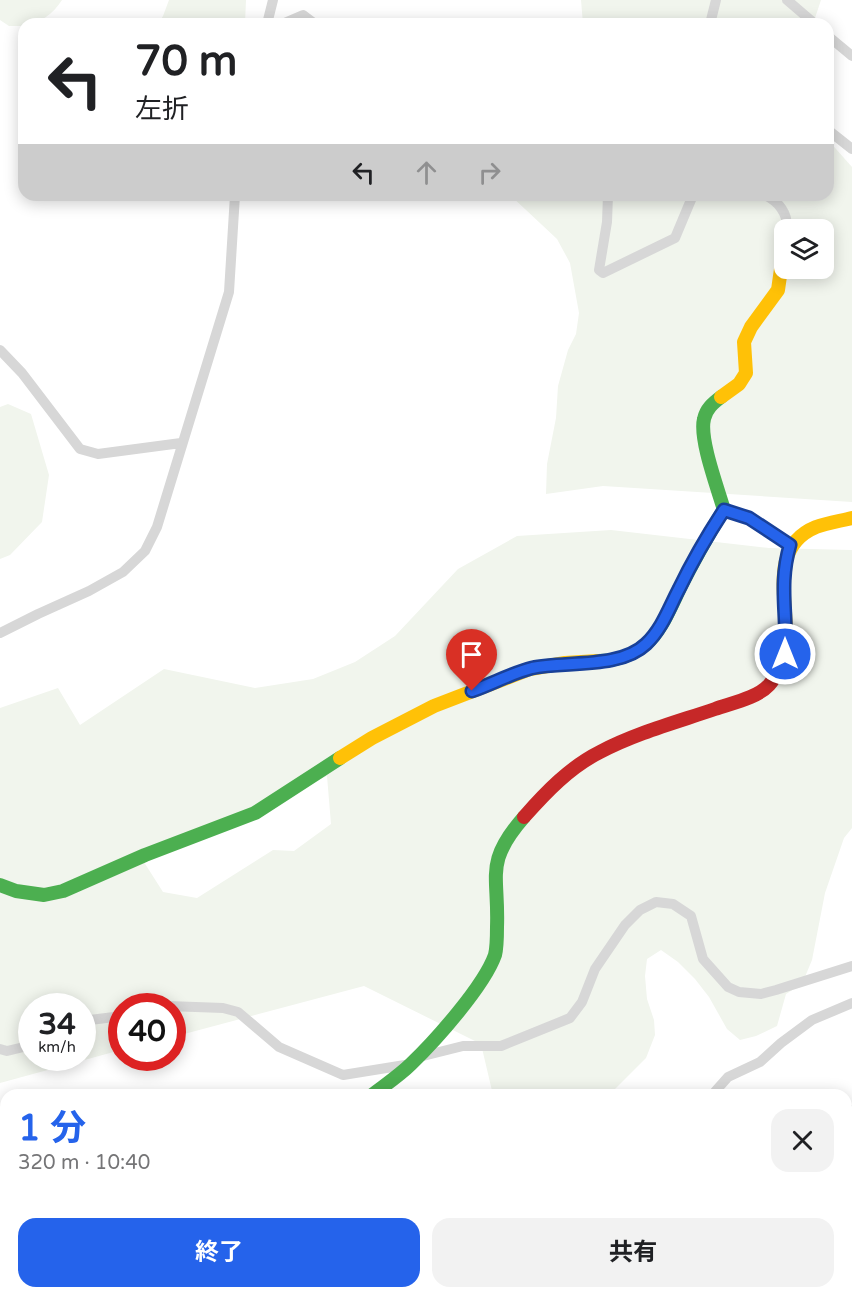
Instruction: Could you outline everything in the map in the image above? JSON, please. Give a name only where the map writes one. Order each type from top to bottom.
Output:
[{"type":"street","points":[[268,18],[273,0]]},
{"type":"street","points":[[712,18],[716,0]]},
{"type":"street","points":[[787,0],[808,18]]},
{"type":"street","points":[[834,41],[852,56]]},
{"type":"street","points":[[834,135],[852,149]]},
{"type":"street","points":[[0,633],[89,591],[123,572],[145,550],[157,527],[229,292],[235,201]]},
{"type":"street","points":[[608,201],[598,270],[603,273],[675,238],[690,201]]},
{"type":"street","points":[[773,201],[783,208],[786,219]]},
{"type":"street","points":[[0,885],[16,891],[44,896],[63,891],[145,855],[255,813],[372,738],[434,706],[530,669],[564,663],[607,661],[628,655],[645,645],[660,627],[705,539],[724,510],[704,437],[704,419],[710,406],[739,384],[746,373],[744,342],[751,327],[778,290],[780,279]]},
{"type":"street","points":[[0,350],[22,373],[80,448],[98,454],[181,443]]},
{"type":"street","points":[[724,510],[749,518],[790,545]]},
{"type":"street","points":[[379,1089],[414,1061],[478,985],[493,960],[497,924],[494,891],[497,859],[506,837],[532,807],[570,772],[600,752],[642,733],[679,722],[769,686],[780,670],[785,654],[786,635],[782,595],[784,565],[790,545],[818,525],[852,518]]},
{"type":"street","points":[[186,1007],[223,1008],[238,1012],[279,1047],[344,1075],[414,1061],[463,1046],[501,1046],[570,1018],[582,1002],[595,969],[625,925],[640,910],[656,902],[673,904],[691,916],[704,958],[728,987],[739,992],[761,993],[776,990],[852,966]]},
{"type":"street","points":[[717,1089],[728,1077],[760,1062],[812,1020],[852,1003]]},
{"type":"street","points":[[0,1049],[7,1051],[18,1048]]},
{"type":"shaded area","points":[[0,0],[62,0],[55,10],[44,18],[18,18],[18,26],[9,26],[0,20]]},
{"type":"shaded area","points":[[169,0],[246,0],[245,18],[162,18]]},
{"type":"shaded area","points":[[581,0],[821,0],[815,18],[582,18]]},
{"type":"shaded area","points":[[834,147],[852,167],[852,502],[603,486],[546,494],[547,464],[556,418],[558,386],[568,350],[576,334],[579,313],[570,263],[557,239],[516,201],[834,201]]},
{"type":"shaded area","points":[[8,404],[31,414],[49,475],[42,522],[10,555],[0,559],[0,407]]},
{"type":"shaded area","points":[[611,530],[769,548],[852,550],[852,828],[844,838],[825,893],[812,960],[802,984],[786,994],[777,1026],[756,1036],[740,1040],[727,1029],[709,997],[695,979],[678,962],[661,950],[647,959],[645,976],[647,999],[654,1020],[655,1035],[646,1058],[615,1089],[492,1089],[481,1044],[364,986],[186,1034],[186,993],[108,993],[108,1054],[96,1057],[96,993],[18,993],[18,1071],[44,1071],[0,1083],[0,708],[58,688],[80,725],[164,669],[255,688],[313,679],[355,662],[395,636],[458,569],[517,536]],"holes":[[[327,776],[331,824],[294,851],[273,850],[197,898],[163,892],[142,859]]]},
{"type":"traffic: fast","points":[[598,661],[629,655],[651,639],[662,624],[698,554],[724,510],[707,451],[703,428],[706,412],[721,397]]},
{"type":"traffic: fast","points":[[0,885],[16,891],[44,895],[63,891],[145,855],[255,813],[340,758]]},
{"type":"traffic: fast","points":[[380,1089],[407,1068],[433,1041],[470,997],[489,968],[497,945],[496,869],[498,858],[511,833],[524,817]]},
{"type":"traffic: slow","points":[[721,397],[739,384],[746,373],[744,342],[751,327],[778,290],[780,279]]},
{"type":"traffic: slow","points":[[785,647],[784,580],[785,564],[790,549],[800,537],[816,527],[852,518]]},
{"type":"traffic: slow","points":[[340,758],[372,738],[434,706],[530,669],[565,663],[598,661]]},
{"type":"traffic: jam","points":[[524,817],[559,781],[600,752],[642,733],[744,700],[764,690],[777,672],[785,647]]},
{"type":"route","points":[[472,691],[530,669],[564,663],[607,661],[628,655],[645,645],[660,627],[705,539],[724,510],[749,518],[790,545],[784,565],[782,595],[786,635],[785,654]]}]
